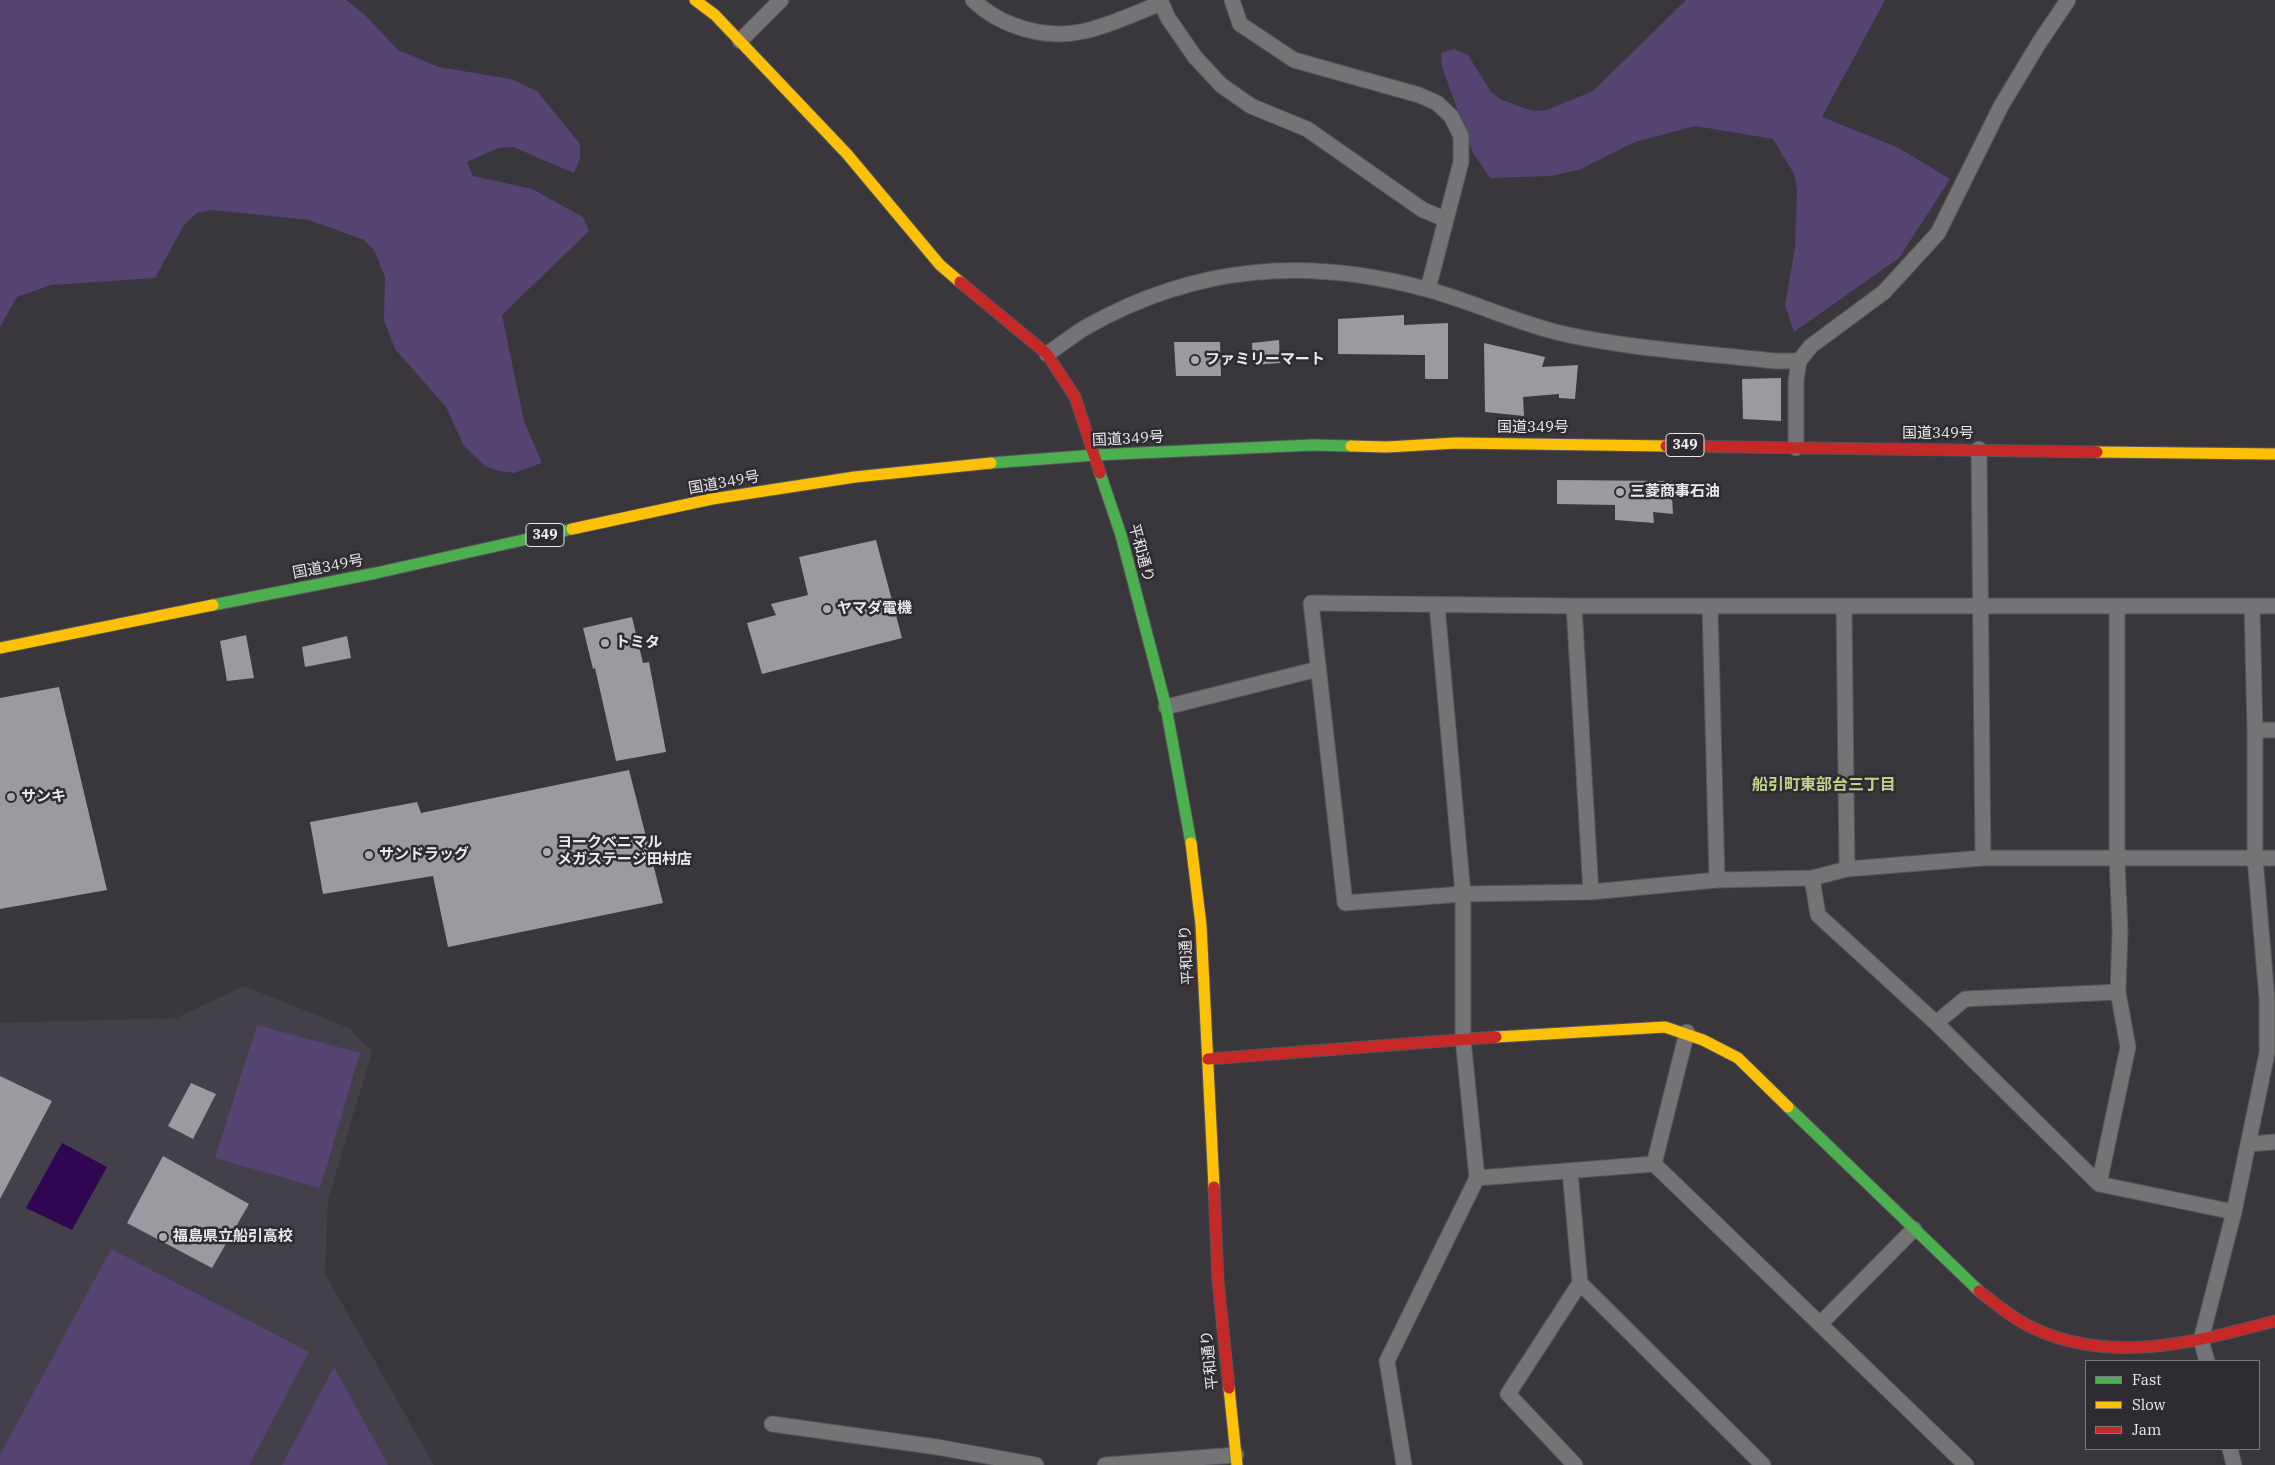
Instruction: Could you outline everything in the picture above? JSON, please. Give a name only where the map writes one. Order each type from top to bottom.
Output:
[{"type":"main road","name":"平和通り","points":[[695,0],[715,15],[847,154],[940,265],[1047,354],[1075,397],[1121,535],[1166,707],[1188,823],[1201,925],[1218,1281],[1236,1460]]},
{"type":"main road","name":"国道349号","points":[[0,648],[376,573],[448,555],[712,499],[873,474],[1095,455],[1312,445],[1387,447],[1456,443],[2275,454]]},
{"type":"main road","points":[[1208,1059],[1462,1039],[1664,1026],[1687,1032],[1715,1044],[1738,1058],[1974,1287],[2002,1310],[2034,1328],[2066,1341],[2090,1347],[2116,1348],[2168,1346],[2201,1340],[2275,1321]]},
{"type":"street","points":[[740,41],[781,0]]},
{"type":"street","points":[[973,0],[1001,20],[1028,30],[1055,34],[1084,32],[1160,1],[1168,18],[1195,57],[1221,85],[1251,106],[1307,129],[1423,210],[1445,218]]},
{"type":"street","points":[[1232,0],[1240,24],[1294,60],[1418,95],[1437,103],[1451,116],[1461,136],[1461,162],[1428,289]]},
{"type":"street","points":[[1796,448],[1796,381],[1799,361],[1811,346],[1884,292],[1938,233],[2001,106],[2038,42],[2068,0]]},
{"type":"street","points":[[1047,354],[1086,327],[1122,309],[1161,293],[1235,274],[1289,269],[1343,272],[1428,289],[1559,332],[1619,344],[1775,361],[1799,361]]},
{"type":"street","points":[[1979,449],[1983,858]]},
{"type":"street","points":[[2275,606],[1574,606],[1310,603],[1345,903],[1464,894],[1591,892],[1717,880],[1812,878],[1847,868],[1983,858],[2275,858]]},
{"type":"street","points":[[1404,1465],[1387,1361],[1477,1178],[1462,1039],[1464,894],[1437,605]]},
{"type":"street","points":[[1574,606],[1591,892]]},
{"type":"street","points":[[1710,606],[1717,880]]},
{"type":"street","points":[[1844,606],[1847,868]]},
{"type":"street","points":[[2207,1360],[2201,1340],[2234,1212],[2249,1144],[2267,1053],[2271,998],[2255,858],[2255,730],[2252,606]]},
{"type":"street","points":[[2099,1184],[2128,1047],[2118,992],[2120,931],[2117,859],[2117,607]]},
{"type":"street","points":[[1166,707],[1318,669]]},
{"type":"street","points":[[2255,730],[2275,730]]},
{"type":"street","points":[[1812,878],[1818,915],[1936,1023],[2099,1184],[2234,1212]]},
{"type":"street","points":[[1936,1023],[1965,999],[2118,992]]},
{"type":"street","points":[[1654,1164],[1687,1032]]},
{"type":"street","points":[[2249,1144],[2275,1142]]},
{"type":"street","points":[[1477,1178],[1654,1164],[1966,1465]]},
{"type":"street","points":[[1570,1171],[1580,1283],[1508,1394],[1575,1465]]},
{"type":"street","points":[[1820,1324],[1914,1229]]},
{"type":"street","points":[[1580,1283],[1763,1465]]},
{"type":"street","points":[[772,1424],[937,1446],[1036,1465]]},
{"type":"street","points":[[2230,1450],[2234,1465]]},
{"type":"street","points":[[1105,1465],[1236,1460]]},
{"type":"shaded area","points":[[0,0],[346,0],[365,15],[398,50],[439,67],[511,79],[537,91],[580,144],[580,159],[574,173],[513,147],[498,148],[467,162],[473,176],[532,189],[583,217],[589,231],[502,315],[524,421],[542,463],[514,473],[499,471],[485,466],[464,446],[446,407],[395,349],[384,320],[385,277],[374,250],[364,240],[309,220],[213,210],[197,213],[184,225],[155,278],[51,285],[17,297],[0,327]]},
{"type":"shaded area","points":[[1686,0],[1885,0],[1822,117],[1899,148],[1950,179],[1899,258],[1794,332],[1785,305],[1795,248],[1797,190],[1794,174],[1773,139],[1695,126],[1635,142],[1581,169],[1552,176],[1490,178],[1473,153],[1442,67],[1441,53],[1454,49],[1468,55],[1491,92],[1502,100],[1533,111],[1547,110],[1593,91]]},
{"type":"shaded area","name":"福島県立船引高校","points":[[244,986],[349,1028],[372,1052],[328,1200],[325,1274],[434,1465],[0,1465],[0,1023],[176,1018]]},
{"type":"shaded area","points":[[257,1025],[360,1053],[320,1188],[215,1158]]},
{"type":"shaded area","points":[[62,1143],[107,1167],[72,1230],[26,1208]]},
{"type":"shaded area","points":[[111,1249],[309,1352],[249,1465],[0,1465],[0,1455]]},
{"type":"shaded area","points":[[334,1367],[388,1465],[282,1465]]},
{"type":"building","points":[[1404,315],[1404,325],[1448,323],[1448,379],[1425,379],[1425,355],[1338,354],[1338,319]]},
{"type":"building","points":[[1279,340],[1280,363],[1253,365],[1252,343]]},
{"type":"building","points":[[1174,342],[1220,342],[1221,376],[1176,376]]},
{"type":"building","points":[[1484,343],[1545,357],[1542,367],[1578,365],[1575,399],[1559,398],[1559,394],[1523,397],[1524,416],[1485,412]]},
{"type":"building","points":[[1781,378],[1781,421],[1743,419],[1742,379]]},
{"type":"building","points":[[1557,480],[1671,481],[1673,514],[1653,512],[1654,523],[1615,520],[1615,505],[1557,504]]},
{"type":"building","points":[[876,540],[902,638],[762,674],[747,623],[776,615],[771,604],[808,595],[799,557]]},
{"type":"building","points":[[632,617],[643,663],[649,662],[666,752],[616,761],[595,668],[593,669],[583,628]]},
{"type":"building","points":[[246,635],[254,678],[227,681],[220,641]]},
{"type":"building","points":[[347,636],[351,658],[305,667],[302,647]]},
{"type":"building","points":[[59,687],[107,890],[0,909],[0,698]]},
{"type":"building","name":"ヨークベニマル メガステージ田村店","points":[[629,770],[663,903],[448,947],[433,876],[323,894],[310,822],[417,802],[421,813]]},
{"type":"building","points":[[0,1076],[52,1101],[0,1199]]},
{"type":"building","points":[[191,1083],[216,1094],[193,1139],[168,1126]]},
{"type":"building","points":[[163,1156],[249,1204],[212,1268],[127,1223]]},
{"type":"traffic: fast","points":[[991,463],[1095,455],[1312,445],[1351,446]]},
{"type":"traffic: fast","points":[[1100,473],[1121,535],[1166,707],[1191,843]]},
{"type":"traffic: fast","points":[[213,605],[376,573],[572,529]]},
{"type":"traffic: fast","points":[[1788,1107],[1979,1291]]},
{"type":"traffic: slow","points":[[695,0],[715,15],[847,154],[940,265],[960,282]]},
{"type":"traffic: slow","points":[[1351,446],[1387,447],[1456,443],[1666,446]]},
{"type":"traffic: slow","points":[[2097,452],[2275,454]]},
{"type":"traffic: slow","points":[[572,529],[712,499],[855,477],[991,463]]},
{"type":"traffic: slow","points":[[0,648],[213,605]]},
{"type":"traffic: slow","points":[[1191,843],[1201,925],[1214,1187]]},
{"type":"traffic: slow","points":[[1496,1037],[1665,1027],[1703,1040],[1738,1058],[1788,1107]]},
{"type":"traffic: slow","points":[[1229,1388],[1237,1465]]},
{"type":"traffic: jam","points":[[960,282],[1047,354],[1075,397],[1100,473]]},
{"type":"traffic: jam","points":[[1666,446],[2097,452]]},
{"type":"traffic: jam","points":[[1208,1059],[1496,1037]]},
{"type":"traffic: jam","points":[[1214,1187],[1218,1281],[1229,1388]]},
{"type":"traffic: jam","points":[[1979,1291],[2012,1316],[2033,1328],[2063,1339],[2092,1345],[2123,1348],[2184,1342],[2275,1321]]},
{"type":"place","name":"ファミリーマート","points":[[1195,360]]},
{"type":"place","name":"三菱商事石油","points":[[1620,492]]},
{"type":"place","name":"ヤマダ電機","points":[[827,609]]},
{"type":"place","name":"トミタ","points":[[605,643]]},
{"type":"place","name":"サンキ","points":[[11,797]]},
{"type":"place","name":"ヨークベニマル メガステージ田村店","points":[[547,852]]},
{"type":"place","name":"サンドラッグ","points":[[369,855]]},
{"type":"place","name":"福島県立船引高校","points":[[163,1237]]},
{"type":"district","name":"船引町東部台三丁目","points":[[1824,785]]}]
